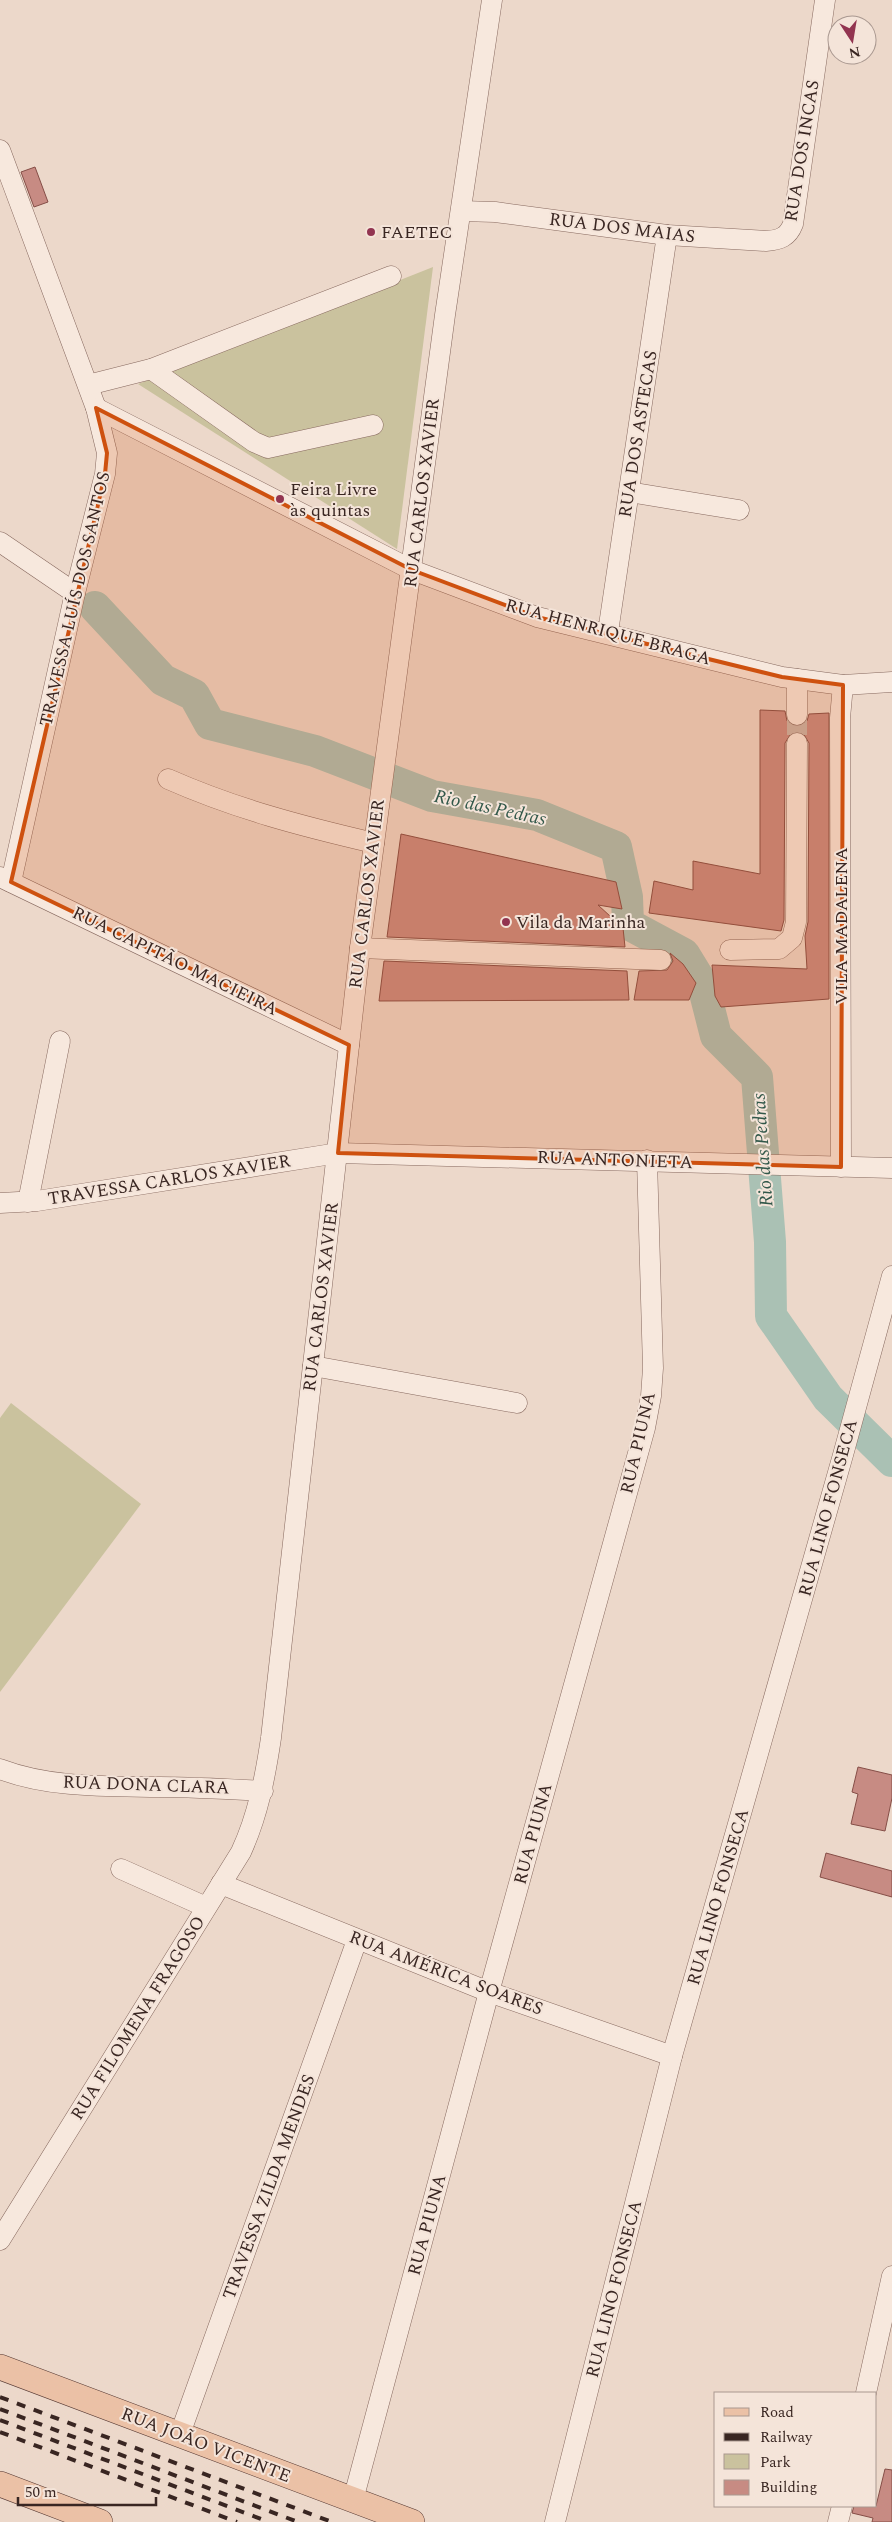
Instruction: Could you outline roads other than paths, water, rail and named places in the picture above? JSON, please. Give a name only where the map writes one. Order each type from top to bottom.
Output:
[{"type":"main road","name":"RUA JOÃO VICENTE","points":[[0,2367],[412,2522]]},
{"type":"main road","points":[[0,2484],[100,2522]]},
{"type":"street","name":"RUA CARLOS XAVIER","points":[[263,1791],[271,1738],[360,948],[381,781],[412,570],[445,315],[492,0]]},
{"type":"street","name":"RUA DOS INCAS","points":[[782,238],[789,234],[793,224],[825,0]]},
{"type":"street","name":"TRAVESSA LUÍS DOS SANTOS","points":[[0,150],[88,385],[96,408],[107,454],[105,474],[5,880]]},
{"type":"street","name":"RUA DOS MAIAS","points":[[461,211],[495,212],[668,235],[766,242],[782,238]]},
{"type":"street","name":"RUA DOS ASTECAS","points":[[608,632],[668,235]]},
{"type":"street","points":[[88,385],[151,370],[391,276]]},
{"type":"street","points":[[151,370],[254,442],[268,448],[373,425]]},
{"type":"street","name":"RUA HENRIQUE BRAGA","points":[[96,408],[412,570],[536,617],[608,632],[736,667],[796,678],[843,685],[892,680]]},
{"type":"street","points":[[629,492],[739,510]]},
{"type":"street","points":[[0,542],[75,593]]},
{"type":"street","points":[[796,678],[797,715]]},
{"type":"street","name":"VILA MADALENA","points":[[841,1166],[840,718],[843,685]]},
{"type":"street","points":[[730,950],[780,950],[792,938],[796,922],[797,743]]},
{"type":"street","points":[[168,779],[209,798],[267,817],[374,843]]},
{"type":"street","name":"RUA CAPITÃO MACIEIRA","points":[[5,880],[349,1045]]},
{"type":"street","points":[[360,948],[661,960]]},
{"type":"street","points":[[28,1202],[60,1040]]},
{"type":"street","name":"RUA ANTONIETA","points":[[338,1153],[892,1168]]},
{"type":"street","name":"TRAVESSA CARLOS XAVIER","points":[[0,1203],[28,1202],[338,1153]]},
{"type":"street","name":"RUA PIUNA","points":[[353,2500],[489,1992],[645,1428],[651,1396],[653,1368],[647,1160]]},
{"type":"street","name":"RUA LINO FONSECA","points":[[555,2522],[672,2056],[844,1455],[892,1276]]},
{"type":"street","points":[[313,1366],[517,1403]]},
{"type":"street","name":"RUA DONA CLARA","points":[[0,1769],[45,1780],[94,1786],[208,1787],[263,1791]]},
{"type":"street","name":"RUA FILOMENA FRAGOSO","points":[[0,2240],[241,1852],[253,1825],[263,1791]]},
{"type":"street","points":[[121,1870],[206,1907]]},
{"type":"street","name":"RUA AMÉRICA SOARES","points":[[221,1884],[489,1992],[672,2056]]},
{"type":"street","name":"TRAVESSA ZILDA MENDES","points":[[180,2434],[357,1940]]},
{"type":"street","points":[[866,2392],[892,2276]]},
{"type":"street","points":[[838,2522],[842,2507]]},
{"type":"waterway","name":"Rio das Pedras","points":[[95,607],[163,680],[194,695],[210,724],[315,751],[432,796],[537,815],[616,847],[627,897],[628,924],[684,954],[703,985],[716,1036],[757,1077],[770,1242],[771,1316],[828,1398],[892,1461]]},
{"type":"tunnel","points":[[797,715],[797,743]]},
{"type":"railway","points":[[0,2397],[332,2522]]},
{"type":"railway","points":[[0,2409],[298,2522]]},
{"type":"railway","points":[[0,2420],[269,2522]]},
{"type":"railway","points":[[0,2432],[237,2522]]},
{"type":"place","name":"FAETEC","points":[[371,232]]},
{"type":"place","name":"Feira Livre às quintas","points":[[280,499]]},
{"type":"place","name":"Vila da Marinha","points":[[506,922]]}]
